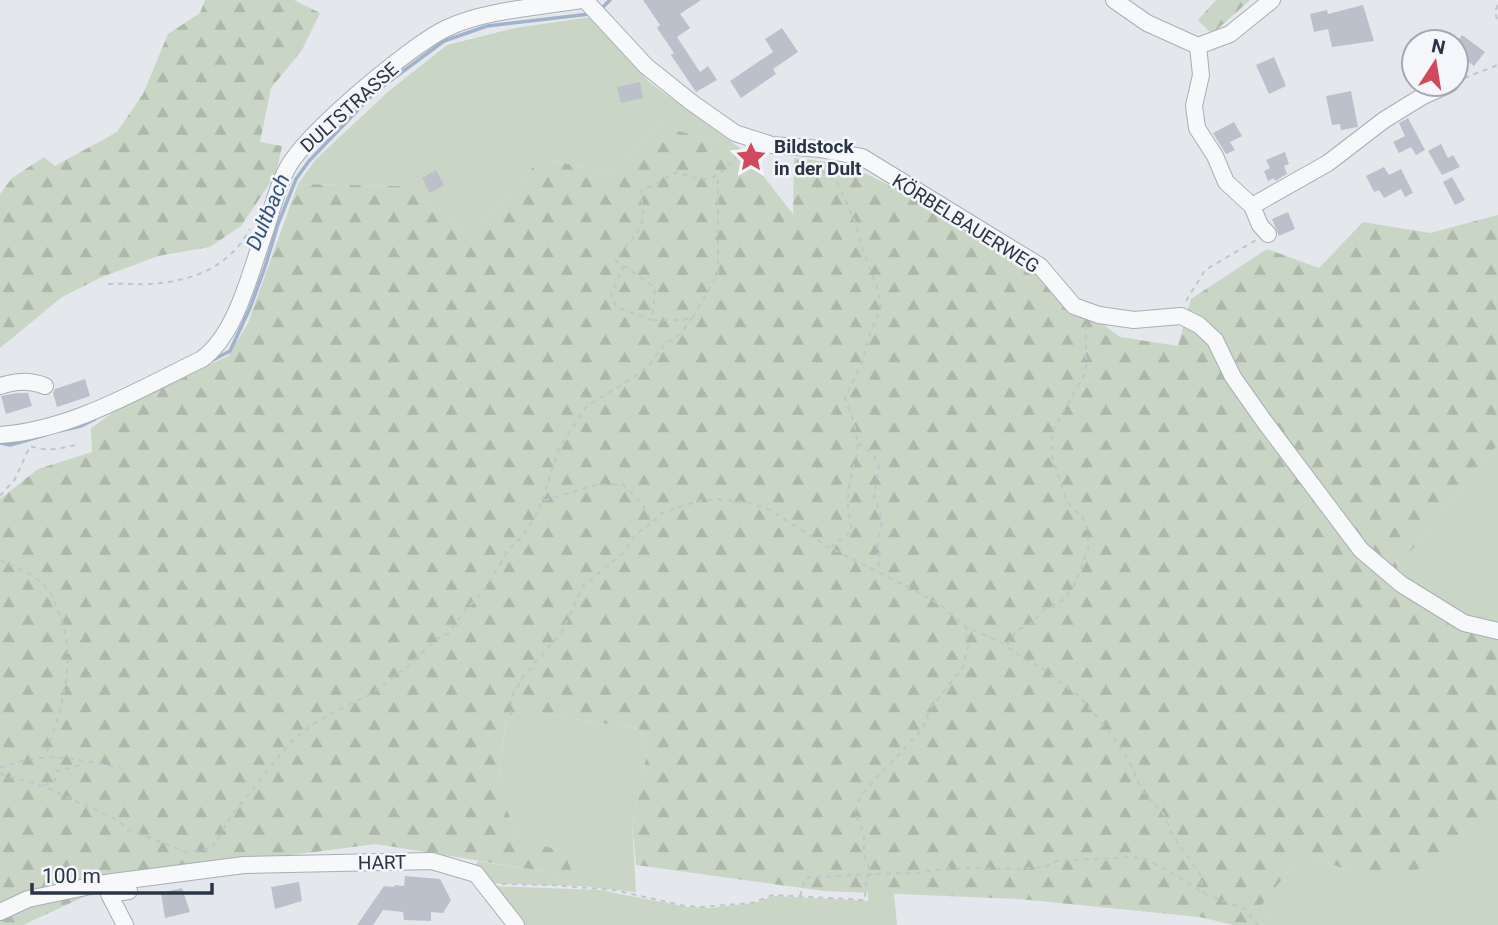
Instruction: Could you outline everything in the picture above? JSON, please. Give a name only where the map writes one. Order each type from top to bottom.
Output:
[{"type":"street","name":"KÖRBELBAUERWEG","points":[[583,0],[646,66],[735,133],[772,145],[862,157],[1040,266],[1074,306],[1099,315],[1134,320],[1181,316]]},
{"type":"street","name":"DULTSTRASSE","points":[[0,436],[28,439],[202,359],[213,350],[225,335],[287,169],[298,152],[329,121],[426,40],[448,28],[482,17],[583,0]]},
{"type":"street","points":[[1114,0],[1147,23],[1198,46],[1230,34],[1272,0]]},
{"type":"street","points":[[1198,46],[1200,75],[1194,106],[1197,128],[1215,156],[1226,181],[1252,206],[1260,225],[1268,234]]},
{"type":"street","points":[[1252,206],[1328,163],[1384,120],[1421,98]]},
{"type":"street","points":[[1181,316],[1199,325],[1215,340],[1233,377],[1361,550],[1401,584],[1464,624],[1498,631]]},
{"type":"street","points":[[0,386],[32,381],[45,386]]},
{"type":"street","name":"HART","points":[[0,912],[28,900],[105,883],[244,865],[432,861],[476,874],[516,925]]},
{"type":"street","name":"HART","points":[[125,925],[109,894],[180,882],[223,868]]},
{"type":"path","points":[[1498,5],[1495,11],[1498,23]]},
{"type":"path","points":[[1470,76],[1498,65]]},
{"type":"path","points":[[652,320],[655,288],[615,260],[643,224],[645,210],[640,192],[677,172],[698,180],[718,177],[747,146],[735,133]]},
{"type":"path","points":[[791,147],[837,182],[856,224],[881,307],[868,339],[863,361],[845,398],[854,422],[857,442],[848,499],[852,531],[830,548]]},
{"type":"path","points":[[0,774],[43,786],[117,820],[128,830],[187,852],[212,848],[234,812],[290,743],[309,727],[371,694],[410,665],[435,640],[449,633],[465,610],[483,592],[509,549],[521,538],[536,516],[559,448],[587,406],[634,377],[651,363],[663,346],[680,334],[694,317],[718,274],[718,177]]},
{"type":"path","points":[[108,284],[160,284],[207,272],[232,254],[254,223]]},
{"type":"path","points":[[1181,316],[1187,296],[1205,270],[1237,249],[1268,234]]},
{"type":"path","points":[[624,265],[611,294],[616,307],[652,320],[682,320],[694,317]]},
{"type":"path","points":[[1006,646],[1016,631],[1032,623],[1044,610],[1065,599],[1076,582],[1089,546],[1085,521],[1067,502],[1051,453],[1052,432],[1086,372],[1088,346],[1084,310]]},
{"type":"path","points":[[0,496],[15,479],[28,439],[43,451],[75,445]]},
{"type":"path","points":[[857,442],[874,456],[879,467],[874,496],[882,518],[878,543],[879,572]]},
{"type":"path","points":[[542,501],[596,485],[622,484],[641,502],[652,522]]},
{"type":"path","points":[[511,716],[511,698],[523,677],[561,633],[583,586],[623,553],[635,535],[662,513],[698,501],[718,499],[751,503],[770,510],[830,548],[918,592],[966,627],[1006,646],[1065,684],[1081,698],[1113,736],[1129,761],[1142,790],[1163,813],[1173,836],[1201,876],[1203,893]]},
{"type":"path","points":[[0,560],[29,574],[48,589],[65,626],[69,649],[67,676],[56,725],[45,757]]},
{"type":"path","points":[[871,874],[864,854],[864,835],[855,812],[861,795],[923,728],[930,709],[963,667],[968,647],[966,627]]},
{"type":"path","points":[[0,767],[45,757],[124,769]]},
{"type":"path","points":[[43,786],[55,780],[57,771],[90,763]]},
{"type":"path","points":[[800,897],[805,878],[918,873],[951,868],[1045,867],[1056,861],[1131,857],[1146,859],[1203,893],[1245,909],[1258,925]]},
{"type":"path","points":[[484,884],[541,884],[614,890],[685,906],[702,907],[752,902],[773,895],[865,900],[866,878],[871,874]]},
{"type":"green space","points":[[205,0],[294,0],[320,13],[302,50],[271,88],[260,142],[282,146],[276,174],[241,226],[210,247],[158,256],[102,277],[62,297],[0,348],[0,194],[12,178],[44,157],[55,166],[117,132],[143,94],[168,34],[200,13]]},
{"type":"green space","points":[[1216,0],[1250,0],[1212,34],[1198,20]]},
{"type":"green space","points":[[591,17],[649,82],[744,151],[660,125],[613,174],[541,158],[472,236],[402,186],[298,184],[316,159],[389,91],[447,45],[515,28]]},
{"type":"green space","points":[[660,125],[744,151],[793,214],[794,158],[846,164],[916,198],[1025,266],[1120,337],[1178,346],[1191,299],[1267,249],[1319,268],[1363,222],[1430,233],[1498,215],[1498,444],[1389,578],[1498,637],[1498,802],[1479,833],[1428,866],[1400,875],[1362,875],[1302,854],[1261,906],[1274,925],[1233,925],[1200,917],[1019,899],[824,891],[636,865],[632,824],[647,754],[640,729],[524,711],[506,718],[498,786],[518,838],[564,852],[572,872],[566,875],[376,844],[151,873],[105,887],[23,925],[0,925],[0,499],[38,469],[92,452],[91,428],[127,403],[228,356],[248,323],[298,184],[402,186],[472,236],[541,158],[613,174]]},
{"type":"green space","points":[[1498,444],[1498,637],[1389,578]]},
{"type":"green space","points":[[524,711],[640,729],[647,754],[632,824],[636,892],[581,886],[484,883],[472,871],[478,861],[566,875],[563,852],[518,838],[498,786],[506,718]]},
{"type":"green space","points":[[1498,802],[1498,925],[1274,925],[1261,906],[1302,854],[1362,875],[1478,833]]},
{"type":"green space","points":[[493,886],[600,890],[687,907],[710,908],[754,903],[774,896],[868,901],[868,893],[894,893],[897,925],[519,925]]},
{"type":"building","points":[[643,0],[701,0],[680,14],[690,28],[677,37],[700,72],[708,66],[717,80],[696,92],[671,55],[674,53],[657,28],[660,25]]},
{"type":"building","points":[[1363,5],[1374,41],[1332,47],[1328,29],[1314,32],[1310,14],[1327,10],[1328,14]]},
{"type":"building","points":[[782,28],[798,52],[773,69],[776,74],[741,98],[730,81],[773,52],[765,39]]},
{"type":"building","points":[[1470,41],[1485,52],[1474,66],[1470,63]]},
{"type":"building","points":[[1274,57],[1286,86],[1269,94],[1256,65]]},
{"type":"building","points":[[640,82],[643,98],[621,103],[617,87]]},
{"type":"building","points":[[1351,91],[1358,127],[1341,130],[1340,124],[1332,125],[1326,96]]},
{"type":"building","points":[[1408,118],[1425,150],[1416,155],[1411,147],[1399,153],[1393,142],[1405,136],[1399,123]]},
{"type":"building","points":[[1234,122],[1242,136],[1230,142],[1235,150],[1226,154],[1213,133]]},
{"type":"building","points":[[1441,144],[1448,158],[1453,155],[1460,167],[1442,175],[1428,151]]},
{"type":"building","points":[[1285,152],[1289,164],[1284,166],[1287,174],[1275,181],[1274,178],[1268,181],[1264,171],[1270,168],[1266,160]]},
{"type":"building","points":[[1384,167],[1389,175],[1401,169],[1413,193],[1405,197],[1401,189],[1384,198],[1379,190],[1374,192],[1366,176]]},
{"type":"building","points":[[436,170],[444,185],[430,193],[422,178]]},
{"type":"building","points":[[1452,177],[1465,200],[1455,205],[1443,182]]},
{"type":"building","points":[[1288,212],[1295,229],[1279,236],[1272,219]]},
{"type":"building","points":[[85,379],[90,396],[57,407],[53,393],[55,389]]},
{"type":"building","points":[[28,393],[32,406],[6,414],[1,396]]},
{"type":"building","points":[[405,876],[440,879],[451,900],[443,913],[431,912],[431,921],[404,920],[403,912],[383,910],[373,925],[357,925],[384,886],[404,886]]},
{"type":"building","points":[[299,882],[302,901],[275,909],[271,887]]},
{"type":"building","points":[[182,888],[190,912],[165,918],[161,893]]},
{"type":"waterway","name":"Dultbach","points":[[601,9],[610,0]]},
{"type":"waterway","name":"Dultbach","points":[[211,361],[230,351],[250,308],[296,179],[309,161],[375,92],[444,41],[487,26],[590,14]]},
{"type":"waterway","name":"Dultbach","points":[[59,431],[81,426],[95,419]]},
{"type":"waterway","name":"Dultbach","points":[[0,443],[10,445],[45,435]]},
{"type":"place","name":"Bildstock in der Dult","points":[[751,157]]}]
